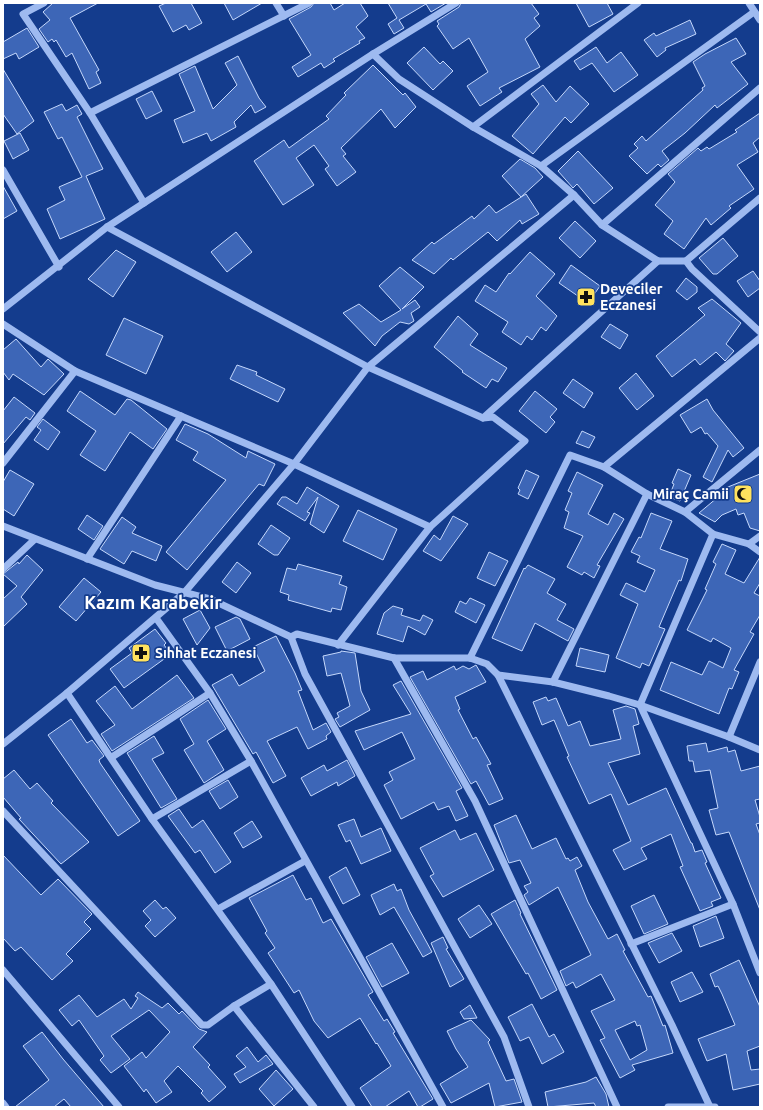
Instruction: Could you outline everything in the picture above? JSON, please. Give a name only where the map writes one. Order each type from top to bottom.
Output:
[{"type":"street","points":[[44,3],[23,14],[90,113],[144,203]]},
{"type":"street","points":[[276,3],[284,16]]},
{"type":"street","points":[[90,113],[309,3]]},
{"type":"street","points":[[3,309],[107,227],[373,54],[456,3]]},
{"type":"street","points":[[473,127],[638,3]]},
{"type":"street","points":[[749,3],[760,20]]},
{"type":"street","points":[[541,166],[754,12]]},
{"type":"street","points":[[373,54],[399,79],[473,127],[541,166],[574,195],[602,225],[658,261],[686,261],[760,198]]},
{"type":"street","points":[[602,225],[760,88]]},
{"type":"street","points":[[3,170],[58,267]]},
{"type":"street","points":[[3,744],[67,693],[184,593],[294,464],[368,367],[574,195]]},
{"type":"street","points":[[107,227],[368,367],[483,418],[492,417],[525,441],[430,527],[338,645]]},
{"type":"street","points":[[483,418],[658,261]]},
{"type":"street","points":[[686,261],[692,270],[760,332]]},
{"type":"street","points":[[3,324],[75,371],[294,464],[430,527]]},
{"type":"street","points":[[604,467],[760,338]]},
{"type":"street","points":[[3,463],[75,371]]},
{"type":"street","points":[[87,559],[181,416]]},
{"type":"street","points":[[685,512],[760,450]]},
{"type":"street","points":[[470,658],[570,456],[604,467],[646,494],[685,512],[713,534],[749,544],[760,552]]},
{"type":"street","points":[[553,682],[646,494]]},
{"type":"street","points":[[3,526],[34,540],[154,585],[210,599],[291,637],[306,674],[504,1037],[529,1107]]},
{"type":"street","points":[[713,534],[640,705],[733,904],[760,973]]},
{"type":"street","points":[[749,544],[760,536]]},
{"type":"street","points":[[3,569],[34,540]]},
{"type":"street","points":[[156,618],[210,693],[251,761],[305,861],[443,1107]]},
{"type":"street","points":[[291,637],[297,634],[394,658],[470,658],[487,664],[498,675],[672,1025],[710,1107]]},
{"type":"street","points":[[394,658],[475,801],[617,1107]]},
{"type":"street","points":[[729,737],[760,662]]},
{"type":"street","points":[[498,675],[553,682],[640,705],[729,737],[760,750]]},
{"type":"street","points":[[67,693],[152,819],[271,984],[352,1107]]},
{"type":"street","points":[[112,758],[210,693]]},
{"type":"street","points":[[152,819],[251,761]]},
{"type":"street","points":[[3,811],[202,1025],[208,1025],[234,1006],[271,984]]},
{"type":"street","points":[[218,909],[305,861]]},
{"type":"street","points":[[631,944],[733,904]]},
{"type":"street","points":[[3,970],[119,1107]]},
{"type":"street","points":[[234,1006],[314,1107]]},
{"type":"street","points":[[3,1103],[6,1107]]},
{"type":"street","points":[[670,1107],[715,1107]]},
{"type":"building","points":[[53,3],[98,3],[70,18],[99,70],[96,72],[101,83],[89,89],[72,53],[66,57],[56,40],[54,42],[52,39],[48,42],[39,29],[50,20],[43,12]]},
{"type":"building","points":[[166,3],[191,3],[202,23],[189,30],[186,25],[173,32],[159,6]]},
{"type":"building","points":[[224,3],[262,3],[233,20]]},
{"type":"building","points":[[314,3],[330,3],[334,10],[345,3],[360,3],[368,16],[356,27],[365,38],[359,41],[360,43],[333,59],[335,61],[324,68],[321,63],[298,77],[292,67],[311,55],[289,19],[311,7]]},
{"type":"building","points":[[388,3],[446,3],[431,12],[426,4],[399,20],[404,28],[394,34],[388,24],[397,18]]},
{"type":"building","points":[[461,3],[531,3],[539,14],[534,18],[540,26],[525,39],[540,67],[499,88],[502,92],[480,106],[467,86],[488,72],[469,38],[453,49],[437,26],[439,24],[437,21],[459,7]]},
{"type":"building","points":[[576,3],[607,3],[613,14],[589,27]]},
{"type":"building","points":[[690,20],[696,34],[665,48],[666,50],[657,57],[644,40],[654,33],[656,36]]},
{"type":"building","points":[[27,28],[39,47],[19,59],[16,53],[3,59],[3,42]]},
{"type":"building","points":[[736,38],[746,54],[731,62],[748,84],[717,108],[715,105],[685,133],[662,151],[669,160],[661,167],[658,164],[647,174],[629,156],[638,148],[634,144],[642,136],[646,141],[703,90],[702,88],[705,86],[693,62]]},
{"type":"building","points":[[424,47],[440,64],[443,61],[453,71],[433,90],[407,63]]},
{"type":"building","points":[[596,47],[607,63],[621,52],[638,75],[614,92],[592,63],[580,70],[574,61]]},
{"type":"building","points":[[238,56],[259,98],[266,107],[255,113],[251,105],[234,122],[236,127],[211,141],[207,133],[183,143],[174,120],[195,111],[179,74],[195,66],[213,109],[237,85],[225,63]]},
{"type":"building","points":[[373,65],[403,95],[405,93],[416,107],[395,128],[381,109],[341,148],[346,154],[343,156],[356,172],[337,186],[325,169],[329,166],[314,145],[296,158],[314,185],[283,205],[254,161],[284,140],[289,148],[329,119],[326,116],[346,95],[344,93]]},
{"type":"building","points":[[3,69],[34,121],[17,134],[3,114]]},
{"type":"building","points":[[543,85],[556,102],[570,86],[589,104],[571,123],[565,117],[533,154],[512,136],[539,104],[531,94]]},
{"type":"building","points":[[152,91],[162,111],[146,119],[136,99]]},
{"type":"building","points":[[62,104],[66,111],[77,105],[82,114],[77,117],[103,169],[86,176],[105,219],[60,239],[47,209],[65,200],[59,187],[82,177],[62,137],[58,139],[44,112]]},
{"type":"building","points":[[760,113],[760,137],[753,143],[758,152],[737,165],[754,189],[729,206],[731,208],[711,225],[706,218],[684,249],[664,234],[673,221],[655,205],[675,182],[668,174],[698,148],[701,151],[707,147],[709,149],[737,132],[735,130]]},
{"type":"building","points":[[20,133],[29,150],[13,159],[4,141]]},
{"type":"building","points":[[578,151],[613,188],[594,204],[577,184],[573,188],[558,171]]},
{"type":"building","points":[[520,159],[535,168],[543,177],[521,197],[502,176]]},
{"type":"building","points":[[3,186],[17,211],[3,219]]},
{"type":"building","points":[[526,194],[539,214],[522,224],[520,220],[497,241],[488,232],[453,260],[451,258],[434,274],[412,260],[432,242],[434,244],[472,216],[474,219],[489,205],[496,213]]},
{"type":"building","points":[[575,221],[596,241],[580,258],[559,238]]},
{"type":"building","points":[[236,232],[252,252],[227,272],[211,252]]},
{"type":"building","points":[[723,238],[738,256],[717,274],[713,274],[699,258]]},
{"type":"building","points":[[116,250],[136,262],[113,297],[88,279]]},
{"type":"building","points":[[530,252],[555,274],[536,296],[557,316],[546,331],[541,327],[532,340],[527,336],[521,345],[502,332],[508,322],[475,301],[485,285],[496,292],[509,273],[510,274]]},
{"type":"building","points":[[571,265],[600,286],[588,303],[559,283]]},
{"type":"building","points":[[400,267],[424,287],[402,309],[415,300],[420,307],[411,313],[414,321],[409,324],[400,322],[382,336],[375,346],[343,313],[359,304],[381,322],[401,310],[379,286]]},
{"type":"building","points":[[753,271],[760,281],[760,288],[748,297],[737,281]]},
{"type":"building","points":[[686,278],[697,287],[697,292],[687,300],[676,291]]},
{"type":"building","points":[[712,299],[741,323],[726,344],[734,351],[725,361],[716,352],[700,365],[695,359],[672,377],[656,356],[705,315],[698,308]]},
{"type":"building","points":[[458,316],[478,334],[470,345],[507,368],[498,382],[492,379],[486,388],[462,372],[463,371],[434,347]]},
{"type":"building","points":[[124,318],[163,336],[146,374],[106,355]]},
{"type":"building","points":[[610,324],[628,335],[620,349],[601,337]]},
{"type":"building","points":[[16,339],[41,367],[48,359],[64,374],[44,395],[13,374],[9,380],[3,372],[3,350]]},
{"type":"building","points":[[237,365],[257,372],[256,375],[285,389],[278,402],[230,379]]},
{"type":"building","points":[[636,373],[654,396],[637,410],[619,388]]},
{"type":"building","points":[[573,379],[593,393],[584,408],[563,393]]},
{"type":"building","points":[[80,391],[115,415],[127,399],[131,400],[167,429],[153,449],[130,432],[105,471],[80,455],[96,431],[67,411]]},
{"type":"building","points":[[535,391],[557,409],[550,417],[555,422],[546,433],[519,411]]},
{"type":"building","points":[[14,397],[35,413],[30,420],[26,417],[3,444],[3,411]]},
{"type":"building","points":[[707,399],[713,410],[744,448],[733,457],[728,450],[712,482],[703,477],[718,446],[707,433],[705,434],[701,427],[691,433],[680,415]]},
{"type":"building","points":[[43,419],[60,432],[48,450],[34,440],[41,430],[37,427]]},
{"type":"building","points":[[185,424],[208,434],[246,458],[248,451],[275,464],[264,486],[259,484],[187,570],[166,552],[226,480],[193,460],[198,452],[176,440]]},
{"type":"building","points":[[582,431],[595,437],[589,448],[576,443]]},
{"type":"building","points":[[678,469],[691,475],[680,501],[669,497],[674,484],[672,483]]},
{"type":"building","points":[[10,470],[34,484],[14,516],[3,509],[3,482]]},
{"type":"building","points":[[526,470],[539,476],[528,499],[518,494],[520,490],[518,488]]},
{"type":"building","points":[[577,472],[603,485],[588,514],[608,525],[614,513],[624,519],[597,565],[600,566],[594,578],[584,572],[582,575],[567,567],[583,536],[564,528],[569,512],[565,510],[572,493],[568,491]]},
{"type":"building","points":[[760,474],[760,531],[750,528],[744,513],[738,515],[736,509],[722,515],[715,522],[699,513],[724,492],[723,489]]},
{"type":"building","points":[[307,487],[339,506],[324,533],[310,524],[318,497],[307,512],[310,513],[305,521],[277,504],[282,497],[286,497],[297,504]]},
{"type":"building","points":[[358,510],[397,529],[383,560],[343,541]]},
{"type":"building","points":[[651,513],[672,521],[660,549],[688,559],[681,581],[679,580],[659,627],[665,629],[649,666],[642,663],[640,668],[616,658],[638,604],[620,595],[626,583],[645,592],[655,570],[637,562],[640,556],[631,552],[639,537],[641,538]]},
{"type":"building","points":[[87,515],[103,526],[94,540],[78,529]]},
{"type":"building","points":[[453,516],[468,524],[441,561],[423,551],[434,535],[440,540]]},
{"type":"building","points":[[122,517],[136,527],[132,533],[162,546],[156,561],[132,551],[124,564],[100,549]]},
{"type":"building","points":[[271,525],[290,538],[278,555],[274,555],[258,544]]},
{"type":"building","points":[[722,544],[736,550],[725,574],[744,583],[760,557],[760,583],[754,593],[760,596],[760,615],[750,632],[754,634],[734,670],[739,672],[732,689],[729,688],[719,714],[660,690],[671,662],[702,675],[709,661],[723,668],[731,648],[713,638],[711,642],[687,630],[707,590],[705,589],[716,564],[713,562]]},
{"type":"building","points":[[489,552],[508,561],[495,586],[477,578]]},
{"type":"building","points":[[27,555],[43,570],[21,597],[27,604],[3,627],[3,599],[17,586],[3,574],[18,562],[19,564]]},
{"type":"building","points":[[237,562],[251,573],[236,593],[222,582]]},
{"type":"building","points":[[298,564],[342,576],[339,584],[347,587],[341,610],[332,608],[331,612],[288,600],[289,595],[280,592],[287,568],[296,570]]},
{"type":"building","points":[[528,565],[555,579],[547,593],[566,604],[557,620],[574,629],[568,641],[535,623],[522,651],[492,638],[524,568],[525,569]]},
{"type":"building","points":[[84,578],[101,592],[76,621],[59,607]]},
{"type":"building","points":[[470,598],[485,605],[476,623],[455,612],[460,601],[466,604]]},
{"type":"building","points":[[393,606],[403,609],[401,615],[420,621],[423,615],[433,620],[425,635],[408,626],[403,642],[377,634],[384,613]]},
{"type":"building","points":[[200,610],[210,628],[197,645],[183,619]]},
{"type":"building","points":[[236,617],[240,619],[250,639],[227,651],[215,627]]},
{"type":"building","points":[[155,629],[166,643],[164,645],[171,654],[124,688],[110,669],[132,653],[129,648]]},
{"type":"building","points":[[276,636],[302,690],[298,691],[313,730],[326,723],[331,732],[326,736],[327,739],[308,749],[297,727],[267,741],[286,776],[273,783],[256,752],[253,754],[212,685],[232,674],[239,686],[265,671],[253,647]]},
{"type":"building","points":[[580,648],[609,655],[605,672],[576,666]]},
{"type":"building","points":[[341,651],[355,653],[361,691],[370,710],[340,727],[335,719],[339,717],[337,713],[350,706],[341,673],[327,676],[323,656]]},
{"type":"building","points":[[476,665],[486,682],[455,697],[460,709],[458,710],[473,739],[476,737],[491,764],[487,765],[503,799],[489,805],[476,781],[471,784],[410,677],[423,671],[427,680],[454,666],[456,670],[463,666],[469,669]]},
{"type":"building","points":[[177,675],[194,698],[112,751],[101,734],[115,725],[96,701],[115,686],[132,709]]},
{"type":"building","points":[[401,681],[462,788],[456,791],[468,816],[456,821],[449,806],[438,810],[434,802],[401,819],[384,785],[393,780],[389,772],[415,759],[402,732],[364,750],[355,731],[411,714],[393,685]]},
{"type":"building","points":[[546,697],[548,701],[556,698],[568,726],[580,721],[590,746],[621,739],[613,710],[626,706],[635,709],[639,724],[633,726],[640,754],[608,763],[628,805],[666,788],[695,852],[702,850],[707,862],[705,863],[721,898],[711,902],[713,906],[700,911],[680,867],[683,866],[671,834],[641,848],[647,859],[624,870],[613,850],[631,841],[611,794],[589,804],[567,757],[569,756],[554,720],[542,725],[533,702]]},
{"type":"building","points":[[208,700],[226,729],[207,741],[224,770],[204,783],[184,750],[194,744],[180,719]]},
{"type":"building","points":[[71,719],[87,743],[92,740],[104,756],[99,760],[100,763],[140,821],[118,836],[48,735]]},
{"type":"building","points":[[154,736],[164,753],[152,759],[177,799],[161,808],[127,753]]},
{"type":"building","points":[[706,743],[708,752],[727,747],[728,752],[735,750],[741,771],[760,766],[760,799],[755,800],[760,817],[760,823],[756,824],[760,835],[760,910],[729,832],[716,835],[709,810],[718,808],[710,770],[695,772],[693,761],[689,761],[687,746]]},
{"type":"building","points":[[347,760],[355,776],[338,786],[337,782],[311,796],[301,778],[324,765],[327,771]]},
{"type":"building","points":[[14,770],[30,789],[37,783],[53,801],[51,803],[89,842],[61,864],[19,819],[21,818],[3,797],[3,779]]},
{"type":"building","points":[[228,780],[238,797],[220,809],[209,791]]},
{"type":"building","points":[[179,809],[192,828],[203,820],[231,862],[215,873],[200,850],[195,853],[168,816]]},
{"type":"building","points":[[516,815],[532,849],[556,838],[566,859],[568,858],[570,861],[577,857],[582,866],[575,870],[588,902],[608,939],[617,934],[625,950],[623,951],[648,997],[651,996],[663,1026],[665,1025],[673,1053],[632,1065],[635,1070],[620,1078],[600,1040],[605,1038],[591,1011],[615,1000],[601,974],[576,988],[573,982],[566,986],[560,971],[591,955],[558,887],[529,905],[524,895],[528,892],[524,886],[531,883],[520,860],[509,863],[494,825]],"holes":[[[635,1021],[637,1026],[640,1025],[647,1050],[630,1060],[615,1030]]]},
{"type":"building","points":[[354,819],[361,837],[381,828],[391,851],[361,864],[350,840],[346,842],[338,825]]},
{"type":"building","points":[[252,821],[262,837],[243,848],[234,833]]},
{"type":"building","points":[[455,830],[460,840],[476,833],[494,870],[443,897],[430,876],[434,874],[420,848]]},
{"type":"building","points":[[3,855],[41,895],[58,879],[92,914],[84,922],[91,929],[66,954],[73,961],[52,980],[21,947],[15,951],[3,938]]},
{"type":"building","points":[[346,867],[360,895],[343,904],[329,877]]},
{"type":"building","points":[[293,875],[306,900],[311,898],[323,923],[331,919],[373,992],[368,995],[384,1021],[387,1019],[395,1032],[393,1033],[433,1099],[420,1107],[418,1107],[409,1091],[385,1107],[372,1107],[360,1088],[391,1066],[377,1043],[376,1044],[360,1018],[328,1038],[314,1021],[299,990],[294,993],[268,953],[275,948],[265,933],[267,931],[249,898]]},
{"type":"building","points":[[394,884],[397,891],[401,889],[409,910],[432,952],[423,957],[394,907],[380,915],[371,895]]},
{"type":"building","points":[[654,895],[668,924],[644,934],[631,906]]},
{"type":"building","points":[[155,900],[163,909],[166,907],[176,918],[155,937],[145,926],[151,920],[143,911]]},
{"type":"building","points":[[515,900],[521,913],[520,914],[557,990],[541,999],[528,973],[526,974],[491,914]]},
{"type":"building","points":[[479,905],[492,924],[470,938],[458,919]]},
{"type":"building","points":[[716,916],[724,938],[700,947],[693,926]]},
{"type":"building","points":[[672,933],[682,951],[659,963],[648,943]]},
{"type":"building","points":[[443,937],[448,948],[446,949],[464,979],[450,987],[431,943]]},
{"type":"building","points":[[392,943],[409,973],[382,987],[366,957]]},
{"type":"building","points":[[739,960],[760,1007],[760,1046],[747,1051],[751,1070],[760,1069],[760,1084],[733,1090],[726,1054],[707,1061],[698,1039],[735,1025],[722,994],[718,986],[715,987],[710,974]]},
{"type":"building","points":[[692,972],[703,992],[680,1002],[671,982]]},
{"type":"building","points":[[138,992],[162,1008],[168,1003],[179,1014],[182,1011],[199,1029],[207,1032],[193,1047],[210,1065],[208,1067],[226,1087],[209,1102],[201,1093],[203,1091],[178,1066],[164,1081],[172,1092],[156,1103],[146,1089],[144,1092],[124,1066],[142,1052],[146,1058],[170,1032],[149,1010],[111,1036],[130,1059],[111,1073],[100,1060],[104,1056],[79,1020],[72,1026],[59,1010],[79,995],[97,1017],[124,999],[131,1009],[138,998],[135,996]]},
{"type":"building","points":[[532,1004],[549,1037],[554,1034],[564,1052],[542,1064],[529,1037],[520,1041],[508,1017]]},
{"type":"building","points":[[470,1005],[477,1018],[464,1019],[460,1012]]},
{"type":"building","points":[[471,1020],[490,1040],[488,1042],[506,1081],[514,1079],[522,1102],[495,1107],[489,1083],[451,1103],[440,1084],[468,1067],[456,1049],[447,1031]]},
{"type":"building","points":[[42,1032],[104,1107],[71,1107],[64,1099],[54,1107],[15,1107],[49,1080],[23,1046]]},
{"type":"building","points":[[247,1047],[258,1062],[266,1055],[273,1064],[240,1083],[234,1074],[246,1067],[236,1056]]},
{"type":"building","points":[[276,1070],[293,1089],[274,1106],[259,1089]]},
{"type":"building","points":[[596,1077],[606,1094],[609,1107],[596,1107],[594,1103],[548,1107],[545,1092],[586,1082]]},
{"type":"place","name":"Deveciler Eczanesi","points":[[586,297]]},
{"type":"place","name":"Miraç Camii","points":[[743,494]]},
{"type":"place","name":"Sıhhat Eczanesi","points":[[141,653]]},
{"type":"district","name":"Kazım Karabekir","points":[[153,603]]}]
